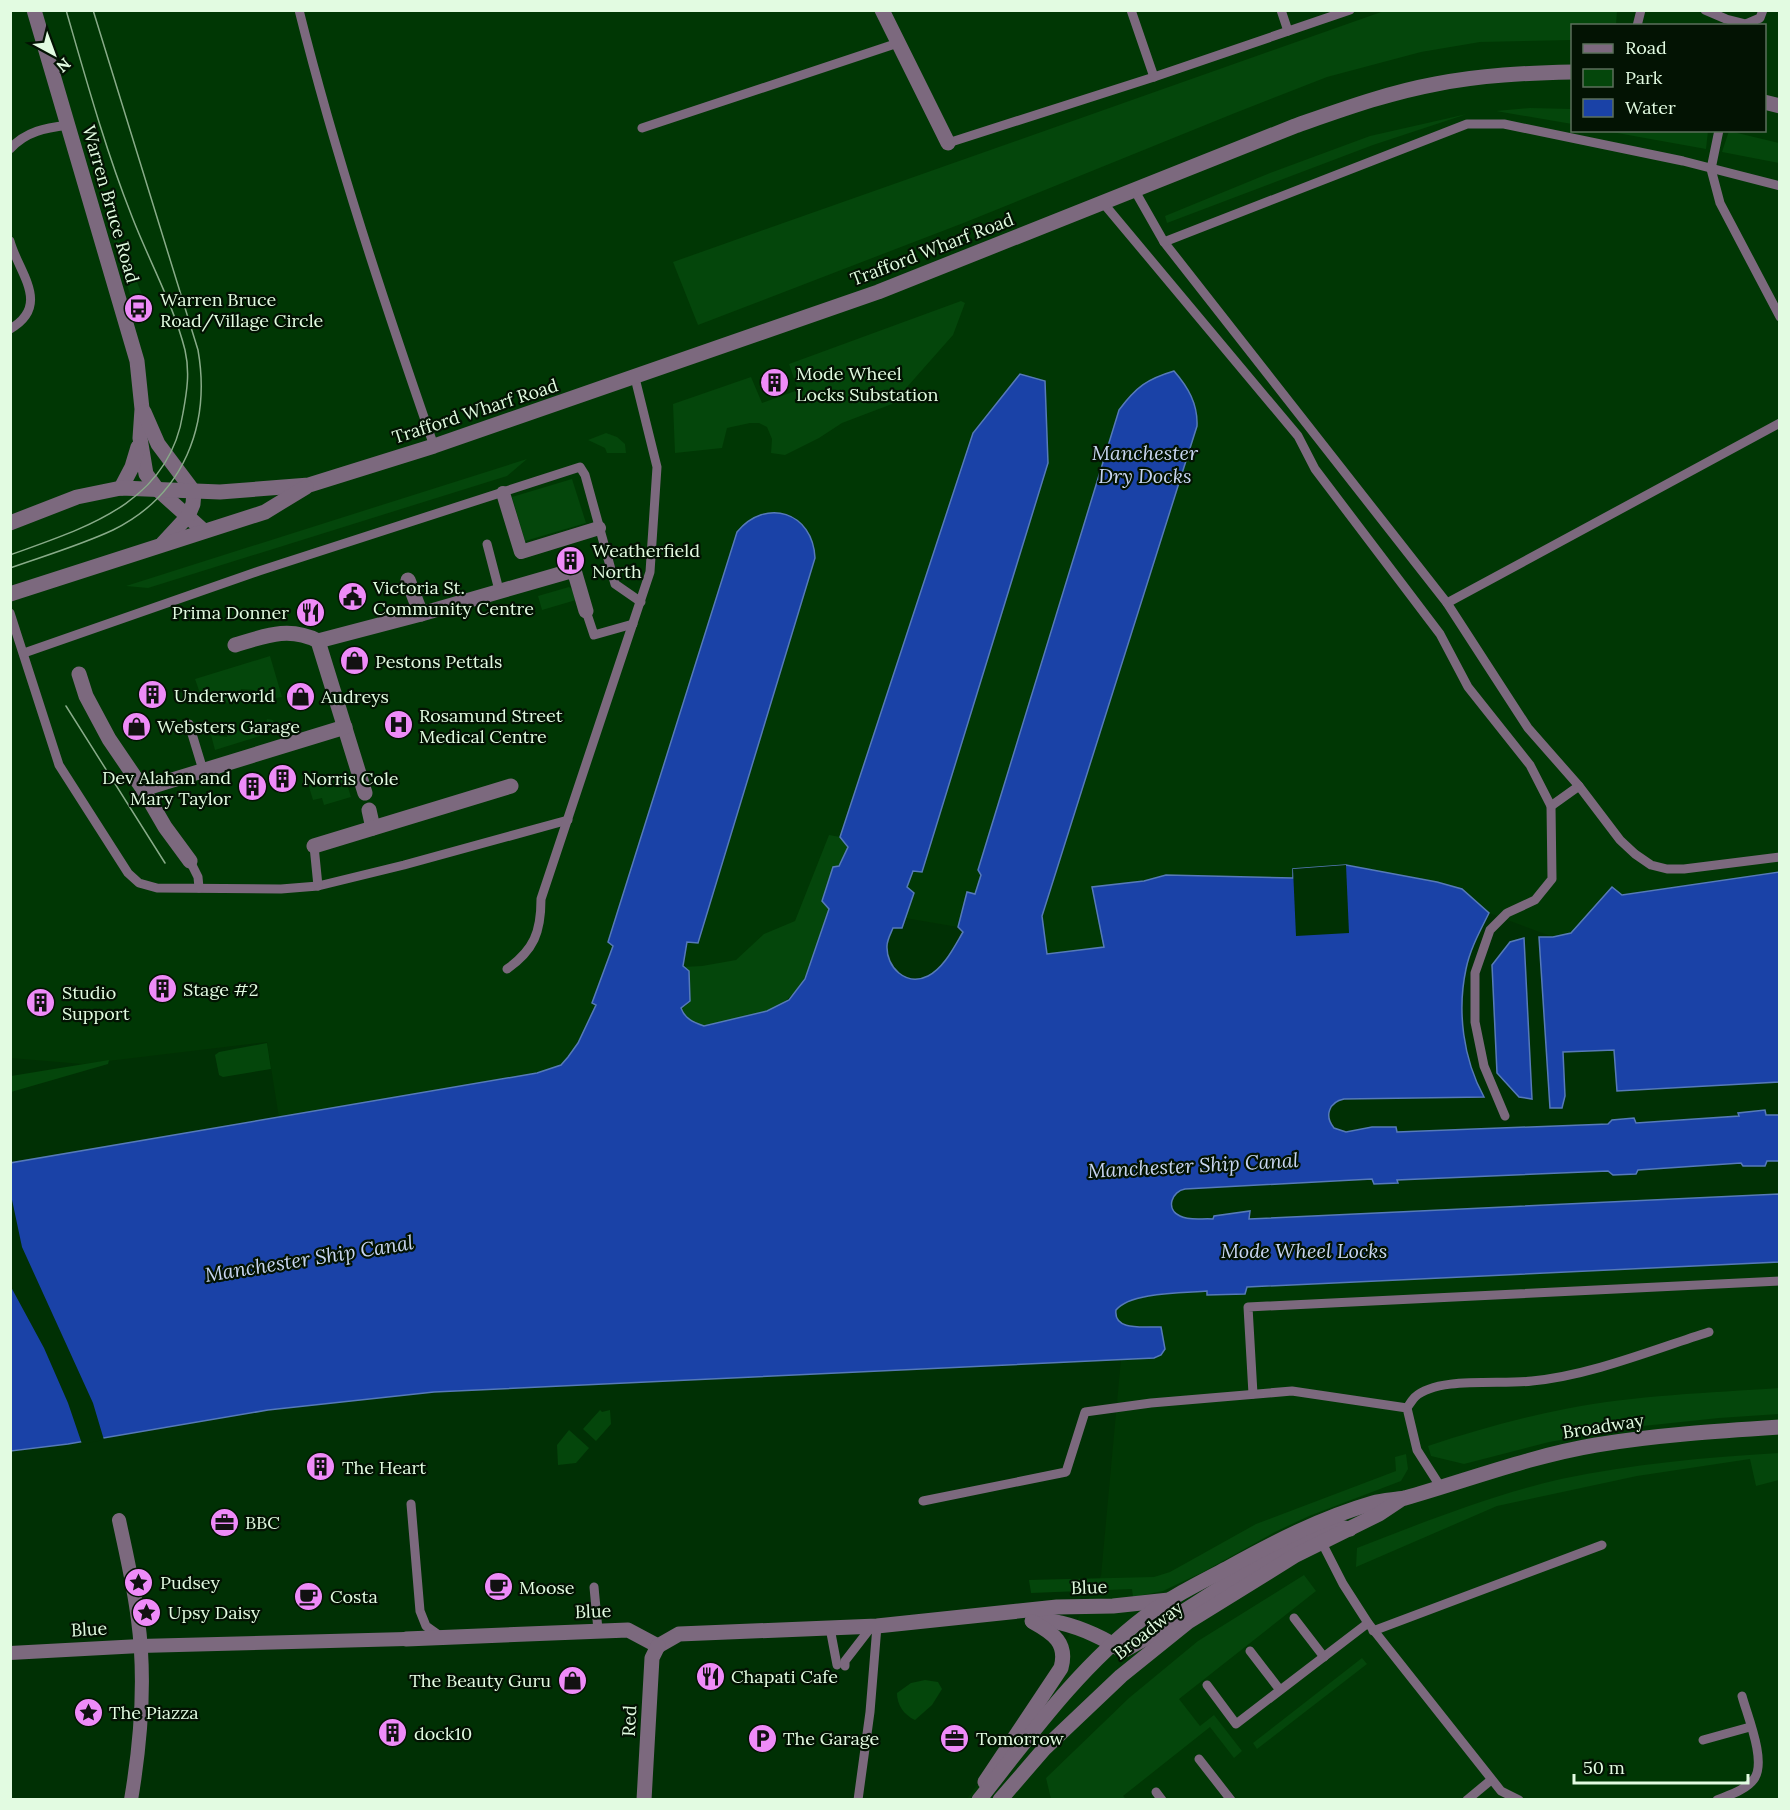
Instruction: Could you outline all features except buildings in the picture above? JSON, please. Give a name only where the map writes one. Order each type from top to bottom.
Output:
[{"type":"street","name":"Warren Bruce Road","points":[[34,10],[137,361],[142,409],[140,438],[146,474],[157,489],[204,531]]},
{"type":"street","points":[[882,10],[948,143]]},
{"type":"street","name":"Trafford Wharf Road","points":[[10,523],[76,497],[121,488],[194,492],[242,491],[309,485],[434,446],[635,378],[878,292],[1284,131],[1361,103],[1433,84],[1481,77],[1571,72]]},
{"type":"street","name":"Warren Bruce Road","points":[[142,409],[158,444],[194,492]]},
{"type":"street","points":[[121,488],[132,467],[140,438]]},
{"type":"street","name":"Trafford Wharf Road","points":[[10,594],[265,512],[309,485]]},
{"type":"street","points":[[161,545],[188,516],[193,504],[194,492]]},
{"type":"street","points":[[503,493],[521,552],[599,528]]},
{"type":"street","points":[[235,645],[273,634],[304,634],[318,641],[573,570],[586,611]]},
{"type":"street","points":[[408,580],[421,614]]},
{"type":"street","points":[[318,641],[365,793]]},
{"type":"street","points":[[79,674],[86,696],[109,739],[143,789],[165,827],[190,861]]},
{"type":"street","points":[[143,789],[345,727]]},
{"type":"street","points":[[314,846],[511,786]]},
{"type":"street","points":[[369,810],[373,828]]},
{"type":"street","name":"Broadway","points":[[1007,1797],[1044,1749],[1121,1676],[1188,1622],[1296,1555],[1339,1514],[1375,1502],[1403,1498],[1594,1445],[1642,1438],[1779,1427]]},
{"type":"street","name":"Broadway","points":[[979,1800],[1069,1687],[1113,1644],[1145,1617],[1169,1600],[1276,1541],[1350,1529],[1403,1498]]},
{"type":"street","points":[[119,1520],[133,1588],[140,1646],[140,1727],[131,1800]]},
{"type":"street","name":"Broadway","points":[[989,1616],[1060,1622],[1113,1644],[1123,1652],[1231,1581],[1318,1534]]},
{"type":"street","name":"Blue","points":[[10,1653],[140,1646],[406,1639],[598,1630],[628,1630],[658,1646],[679,1634],[875,1626],[989,1616],[1057,1607],[1113,1606],[1169,1600]]},
{"type":"street","name":"Broadway","points":[[973,1800],[1061,1668],[1064,1657],[1057,1640],[1051,1632],[1032,1621]]},
{"type":"street","name":"Red","points":[[644,1800],[651,1658],[658,1646]]},
{"type":"lane","points":[[299,10],[321,99],[368,251],[434,446]]},
{"type":"lane","points":[[1131,10],[1154,77]]},
{"type":"lane","points":[[1281,10],[1288,31]]},
{"type":"lane","points":[[948,143],[1154,77],[1350,10]]},
{"type":"lane","points":[[1705,10],[1746,24],[1761,18],[1763,10]]},
{"type":"lane","points":[[642,128],[898,43]]},
{"type":"lane","points":[[1164,242],[1467,124],[1504,124],[1779,186]]},
{"type":"lane","points":[[10,149],[27,135],[38,130],[68,125]]},
{"type":"lane","points":[[1719,132],[1711,169],[1720,202],[1779,317]]},
{"type":"lane","points":[[1135,191],[1164,242],[1447,603],[1528,728],[1579,786],[1620,840],[1651,865],[1667,869],[1684,869],[1779,857]]},
{"type":"lane","points":[[1104,204],[1298,436],[1315,468],[1440,634],[1468,687],[1530,765],[1551,806],[1552,879],[1535,900],[1507,913],[1490,930],[1475,973],[1475,1022],[1484,1066],[1505,1116]]},
{"type":"lane","points":[[10,241],[29,282],[31,292],[28,311],[22,320],[10,329]]},
{"type":"lane","points":[[507,969],[521,959],[532,946],[541,921],[541,899],[650,572],[657,467],[635,378]]},
{"type":"lane","points":[[1447,603],[1779,423]]},
{"type":"lane","points":[[24,653],[259,571],[580,467],[585,475],[615,584],[641,602]]},
{"type":"lane","points":[[487,544],[499,590]]},
{"type":"lane","points":[[586,611],[594,635],[633,624]]},
{"type":"lane","points":[[10,613],[59,765],[128,873],[139,883],[157,888],[281,889],[318,886],[568,820]]},
{"type":"lane","points":[[189,723],[203,770]]},
{"type":"lane","points":[[1551,806],[1579,786]]},
{"type":"lane","points":[[314,846],[318,886]]},
{"type":"lane","points":[[190,861],[198,877],[199,888]]},
{"type":"lane","points":[[1253,1394],[1248,1307],[1779,1281]]},
{"type":"lane","points":[[1440,1486],[1417,1450],[1407,1408],[1415,1397],[1430,1388],[1459,1383],[1531,1382],[1572,1375],[1709,1332]]},
{"type":"lane","points":[[924,1501],[1066,1472],[1085,1412],[1151,1403],[1292,1391],[1407,1408]]},
{"type":"lane","points":[[411,1504],[420,1611],[426,1626],[442,1637]]},
{"type":"lane","points":[[1318,1534],[1343,1584],[1370,1627],[1491,1780],[1501,1791],[1519,1800]]},
{"type":"lane","points":[[1207,1685],[1236,1724],[1324,1657],[1370,1627],[1602,1545]]},
{"type":"lane","points":[[594,1587],[598,1630]]},
{"type":"lane","points":[[1294,1618],[1324,1657]]},
{"type":"lane","points":[[830,1628],[841,1666],[875,1626]]},
{"type":"lane","points":[[858,1800],[870,1712],[875,1626]]},
{"type":"lane","points":[[1250,1651],[1280,1690]]},
{"type":"lane","points":[[1717,1800],[1734,1794],[1754,1779],[1758,1767],[1758,1754],[1742,1696]]},
{"type":"lane","points":[[1703,1740],[1750,1727]]},
{"type":"lane","points":[[1199,1759],[1231,1800]]},
{"type":"lane","points":[[1467,1800],[1491,1780]]},
{"type":"shaded area","points":[[10,11],[1779,11],[1779,872],[1622,895],[1612,888],[1571,933],[1553,937],[1489,913],[1462,889],[1346,865],[1293,870],[1293,878],[1166,875],[1144,881],[1093,887],[1104,947],[1047,954],[1042,917],[1197,426],[1154,377],[1133,391],[1119,410],[978,870],[981,874],[975,894],[967,892],[958,927],[905,918],[914,893],[907,887],[913,870],[922,872],[1048,463],[1021,374],[973,433],[840,837],[848,847],[805,979],[683,967],[688,941],[699,942],[815,558],[814,547],[798,521],[777,513],[765,513],[734,542],[608,942],[613,946],[592,1003],[596,1005],[578,1043],[561,1065],[537,1073],[279,1118],[267,1042],[83,1064],[11,1058]]},
{"type":"shaded area","points":[[1779,1262],[1779,1799],[966,1800],[1002,1750],[1047,1676],[1101,1576],[1121,1359],[1154,1358],[1162,1335],[1161,1327],[1124,1325],[1117,1322],[1116,1310],[1125,1302],[1154,1295],[1207,1291],[1207,1295],[1228,1296],[1244,1294],[1246,1287]]},
{"type":"green space","points":[[1384,11],[1617,11],[1616,24],[1571,24],[1571,40],[1480,42],[1421,52],[1327,77],[966,222],[698,325],[673,262]]},
{"type":"green space","points":[[1530,108],[1571,109],[1571,124],[1496,111]]},
{"type":"green space","points":[[1467,114],[1373,145],[1167,223],[1165,216],[1270,173],[1370,136]]},
{"type":"green space","points":[[1612,132],[1708,132],[1706,149]]},
{"type":"green space","points":[[1729,132],[1733,132],[1779,143],[1779,163],[1722,152]]},
{"type":"green space","points":[[105,211],[111,220],[142,294],[131,298]]},
{"type":"green space","points":[[961,301],[965,303],[953,335],[892,404],[842,423],[819,438],[785,455],[771,453],[772,439],[767,427],[759,423],[727,428],[722,448],[675,453],[673,404],[751,377],[762,403],[798,390],[789,364]]},
{"type":"green space","points":[[606,433],[617,437],[625,444],[626,453],[607,453],[605,448],[588,440]]},
{"type":"green space","points":[[527,459],[507,476],[148,588],[126,586]]},
{"type":"green space","points":[[572,479],[586,523],[525,541],[512,497]]},
{"type":"green space","points":[[569,587],[574,591],[576,600],[542,610],[538,596]]},
{"type":"green space","points":[[270,656],[282,697],[253,695],[254,690],[241,689],[237,704],[202,699],[195,679]]},
{"type":"green space","points":[[267,719],[273,720],[276,731],[215,750],[211,735],[227,737],[228,729],[247,732],[249,721],[265,726]]},
{"type":"green space","points":[[312,778],[315,787],[345,778],[351,797],[324,805],[322,798],[313,800],[307,780]]},
{"type":"green space","points":[[829,835],[840,837],[848,847],[839,866],[833,867],[822,900],[829,908],[815,954],[802,982],[793,994],[781,1004],[767,1011],[744,1018],[704,1026],[690,1020],[681,1007],[686,1005],[683,967],[736,960],[764,934],[795,921]]},
{"type":"green space","points":[[267,1043],[271,1069],[223,1077],[219,1075],[215,1055],[219,1052]]},
{"type":"green space","points":[[109,1060],[108,1064],[11,1092],[11,1076]]},
{"type":"green space","points":[[1779,1388],[1779,1414],[1643,1426],[1549,1442],[1464,1464],[1431,1456],[1428,1446],[1513,1421],[1591,1404],[1672,1395]]},
{"type":"green space","points":[[600,1410],[602,1412],[610,1410],[611,1424],[596,1441],[583,1429]]},
{"type":"green space","points":[[569,1430],[589,1448],[576,1463],[558,1465],[557,1445]]},
{"type":"green space","points":[[1779,1453],[1779,1480],[1756,1486],[1750,1459],[1637,1476],[1497,1506],[1356,1567],[1357,1548],[1458,1510],[1535,1485],[1642,1465]]},
{"type":"green space","points":[[1406,1454],[1408,1469],[1401,1481],[1309,1516],[1163,1591],[1133,1597],[1132,1589],[1031,1593],[1029,1580],[1154,1577],[1170,1572],[1256,1524],[1396,1471],[1395,1457]]},
{"type":"green space","points":[[1304,1575],[1316,1591],[1179,1699],[1200,1726],[1214,1715],[1242,1751],[1234,1758],[1210,1727],[1123,1796],[1126,1799],[1051,1799],[1046,1778],[1129,1698],[1198,1641]]},
{"type":"green space","points":[[1362,1658],[1367,1664],[1257,1749],[1253,1743]]},
{"type":"green space","points":[[925,1680],[938,1682],[942,1689],[932,1705],[915,1720],[902,1709],[897,1693],[911,1683]]},
{"type":"water","points":[[1174,371],[1191,396],[1196,410],[1197,426],[1042,916],[1047,954],[1104,947],[1092,887],[1144,881],[1166,875],[1293,878],[1293,869],[1346,865],[1437,882],[1462,889],[1489,913],[1468,962],[1462,1001],[1467,1051],[1484,1097],[1344,1099],[1335,1103],[1330,1110],[1329,1119],[1334,1128],[1346,1132],[1372,1127],[1396,1127],[1397,1132],[1608,1124],[1612,1120],[1634,1118],[1636,1123],[1739,1116],[1738,1113],[1765,1110],[1766,1115],[1780,1115],[1779,1161],[1767,1161],[1765,1166],[1743,1166],[1741,1163],[1638,1170],[1636,1174],[1613,1175],[1608,1171],[1397,1180],[1398,1183],[1374,1184],[1372,1179],[1185,1189],[1180,1190],[1172,1201],[1175,1213],[1184,1218],[1213,1219],[1214,1216],[1250,1211],[1249,1219],[1779,1194],[1779,1262],[1247,1287],[1245,1294],[1207,1295],[1207,1291],[1158,1294],[1133,1300],[1116,1310],[1116,1317],[1125,1325],[1161,1327],[1165,1349],[1161,1355],[1154,1358],[434,1392],[268,1410],[68,1444],[11,1451],[10,1163],[537,1073],[561,1065],[568,1057],[578,1043],[596,1005],[592,1003],[613,946],[608,942],[737,532],[749,521],[761,515],[774,513],[797,520],[806,530],[812,542],[815,558],[698,943],[687,942],[683,966],[689,971],[690,1001],[681,1008],[690,1020],[704,1026],[767,1011],[789,1000],[805,979],[829,909],[822,901],[833,867],[839,866],[848,847],[840,837],[973,433],[1020,374],[1045,381],[1048,463],[922,872],[913,871],[907,887],[914,893],[902,928],[893,928],[887,944],[890,961],[894,968],[905,977],[920,979],[939,968],[963,932],[958,927],[967,892],[975,894],[981,875],[978,870],[1119,410],[1143,385],[1156,377]]},
{"type":"water","points":[[1779,872],[1779,1082],[1617,1091],[1614,1050],[1563,1052],[1565,1096],[1562,1108],[1550,1108],[1539,937],[1571,933],[1612,887],[1622,895]]},
{"type":"water","points":[[1524,938],[1532,1099],[1519,1097],[1497,1073],[1492,965],[1510,942]]},
{"type":"pier","points":[[1346,865],[1349,933],[1296,936],[1293,869]]},
{"type":"pier","points":[[11,1195],[22,1247],[93,1403],[104,1440],[82,1444],[68,1403],[44,1348],[11,1287]]},
{"type":"tram line","points":[[10,555],[94,522],[119,508],[142,491],[160,470],[175,444],[187,389],[187,358],[180,333],[113,164],[66,10]]},
{"type":"tram line","points":[[10,568],[113,530],[138,515],[158,498],[175,477],[187,455],[196,431],[200,405],[201,378],[198,350],[93,10]]},
{"type":"tram line","points":[[66,706],[165,863]]},
{"type":"place","name":"Warren Bruce Road/Village Circle","points":[[139,309]]},
{"type":"place","name":"Mode Wheel Locks Substation","points":[[775,383]]},
{"type":"place","name":"Weatherfield North","points":[[571,560]]},
{"type":"place","name":"Victoria St. Community Centre","points":[[352,597]]},
{"type":"place","name":"Prima Donner","points":[[310,612]]},
{"type":"place","name":"Pestons Pettals","points":[[354,661]]},
{"type":"place","name":"Underworld","points":[[153,695]]},
{"type":"place","name":"Audreys","points":[[300,696]]},
{"type":"place","name":"Rosamund Street Medical Centre","points":[[398,725]]},
{"type":"place","name":"Websters Garage","points":[[136,726]]},
{"type":"place","name":"Norris Cole","points":[[282,778]]},
{"type":"place","name":"Dev Alahan and Mary Taylor","points":[[252,787]]},
{"type":"place","name":"Stage #2","points":[[162,989]]},
{"type":"place","name":"Studio Support","points":[[41,1002]]},
{"type":"place","name":"The Heart","points":[[321,1467]]},
{"type":"place","name":"BBC","points":[[224,1522]]},
{"type":"place","name":"Pudsey","points":[[139,1582]]},
{"type":"place","name":"Moose","points":[[498,1587]]},
{"type":"place","name":"Costa","points":[[309,1596]]},
{"type":"place","name":"Upsy Daisy","points":[[147,1612]]},
{"type":"place","name":"Chapati Cafe","points":[[710,1676]]},
{"type":"place","name":"The Beauty Guru","points":[[572,1680]]},
{"type":"place","name":"The Piazza","points":[[88,1712]]},
{"type":"place","name":"dock10","points":[[393,1733]]},
{"type":"place","name":"The Garage","points":[[762,1738]]},
{"type":"place","name":"Tomorrow","points":[[955,1738]]},
{"type":"water label","name":"Manchester Dry Docks","points":[[1145,464]]},
{"type":"water label","name":"Manchester Ship Canal","points":[[1193,1165]]},
{"type":"water label","name":"Mode Wheel Locks","points":[[1304,1250]]},
{"type":"water label","name":"Manchester Ship Canal","points":[[309,1258]]}]
